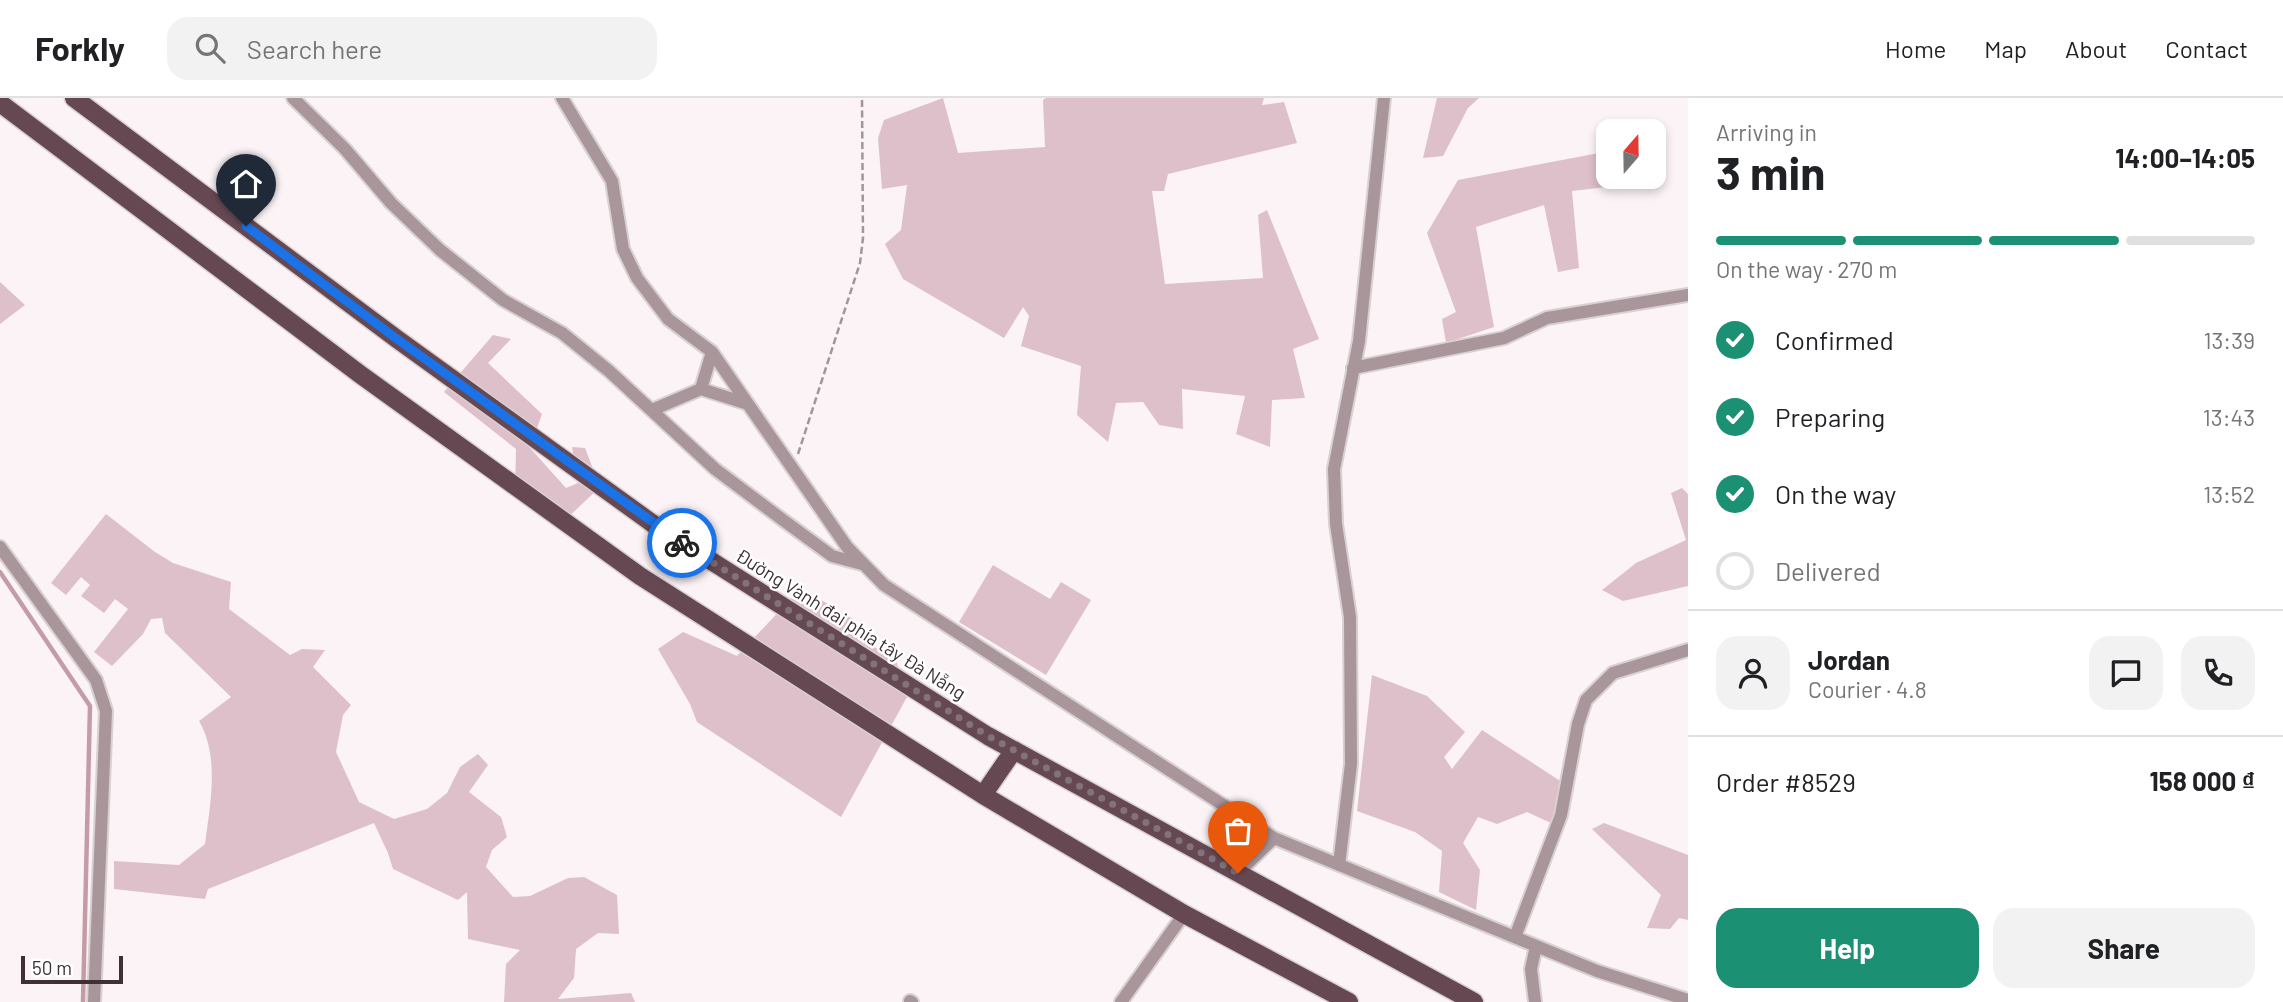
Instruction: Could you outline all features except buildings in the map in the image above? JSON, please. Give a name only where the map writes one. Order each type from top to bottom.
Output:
[{"type":"main road","name":"Đường Vành đai phía tây Đà Nẵng","points":[[74,98],[397,339],[656,527],[1014,750],[1474,1002]]},
{"type":"main road","points":[[0,103],[361,375],[640,576],[982,795],[1184,914],[1349,1002]]},
{"type":"main road","points":[[982,795],[1014,750]]},
{"type":"street","points":[[293,98],[345,149],[391,203],[440,250],[503,300],[562,333],[652,410],[715,469],[783,520],[832,555],[863,564]]},
{"type":"street","points":[[562,98],[612,181],[623,249],[637,278],[668,319],[712,352],[794,467],[847,548],[884,585],[1274,838],[1597,971],[1688,1000]]},
{"type":"street","points":[[1339,865],[1351,764],[1350,631],[1336,524],[1334,469],[1359,341],[1384,98]]},
{"type":"street","points":[[1353,368],[1504,338],[1547,318],[1688,295]]},
{"type":"street","points":[[701,389],[712,352]]},
{"type":"street","points":[[652,410],[701,389],[748,404]]},
{"type":"street","points":[[0,547],[96,680],[104,698],[106,711],[94,1002]]},
{"type":"street","points":[[1515,937],[1560,815],[1578,724],[1586,700],[1614,673],[1688,650]]},
{"type":"street","points":[[1238,873],[1274,838]]},
{"type":"street","points":[[1121,1002],[1184,914]]},
{"type":"street","points":[[1535,1002],[1531,969],[1536,946]]},
{"type":"path","points":[[794,467],[860,263],[863,238],[862,98]]},
{"type":"shaded area","points":[[943,98],[958,153],[1045,147],[1043,100],[1046,98],[1264,98],[1262,105],[1284,102],[1297,143],[1168,174],[1164,191],[1152,191],[1165,284],[1263,278],[1258,215],[1267,210],[1319,339],[1293,349],[1305,398],[1272,400],[1270,447],[1236,434],[1245,396],[1182,389],[1183,429],[1159,425],[1143,402],[1116,403],[1108,442],[1077,415],[1081,366],[1021,346],[1029,316],[1023,307],[1004,338],[903,279],[885,244],[901,230],[907,185],[882,189],[878,138],[884,120]]},
{"type":"shaded area","points":[[1437,98],[1479,98],[1468,108],[1443,156],[1423,158]]},
{"type":"shaded area","points":[[1596,154],[1596,188],[1572,191],[1579,268],[1558,272],[1544,205],[1476,227],[1494,327],[1446,343],[1442,319],[1456,312],[1427,233],[1458,180]]},
{"type":"shaded area","points":[[0,282],[25,305],[0,324]]},
{"type":"shaded area","points":[[493,335],[511,339],[488,363],[542,414],[530,448],[566,488],[578,483],[572,447],[585,448],[600,487],[562,523],[515,491],[516,449],[444,392]]},
{"type":"shaded area","points":[[1682,488],[1688,494],[1688,586],[1623,601],[1602,590],[1636,563],[1686,540],[1671,493]]},
{"type":"shaded area","points":[[106,514],[173,563],[231,582],[229,609],[290,655],[302,649],[325,650],[313,667],[351,705],[343,715],[336,752],[359,802],[394,819],[427,809],[447,793],[460,767],[478,754],[488,765],[469,792],[501,817],[507,837],[492,850],[486,867],[513,897],[530,896],[568,878],[584,877],[617,895],[619,934],[598,933],[576,949],[574,978],[558,999],[631,993],[635,1002],[504,1002],[506,964],[520,950],[468,939],[467,892],[458,900],[393,869],[374,823],[208,889],[205,899],[114,889],[114,861],[179,865],[205,844],[212,781],[210,750],[199,721],[231,697],[165,633],[162,618],[151,619],[143,634],[112,666],[94,652],[128,609],[115,599],[104,613],[81,596],[90,585],[81,577],[66,595],[51,583]]},
{"type":"shaded area","points":[[993,565],[1050,599],[1061,582],[1091,600],[1046,675],[959,622]]},
{"type":"shaded area","points":[[801,588],[853,619],[859,638],[896,660],[907,697],[841,817],[697,722],[690,704],[658,649],[683,632],[737,656]]},
{"type":"shaded area","points":[[1372,675],[1427,696],[1465,732],[1444,757],[1452,769],[1482,730],[1571,788],[1564,829],[1527,812],[1497,824],[1478,817],[1463,843],[1480,870],[1476,910],[1439,892],[1442,851],[1415,832],[1357,811]]},
{"type":"shaded area","points":[[1604,823],[1688,855],[1688,920],[1679,918],[1670,929],[1647,928],[1661,895],[1592,829]]},
{"type":"waterway","points":[[0,572],[90,706],[83,1002]]},
{"type":"way so far","points":[[682,543],[988,736],[1238,873]]},
{"type":"route","points":[[246,226],[397,339],[656,527],[682,543]]}]
